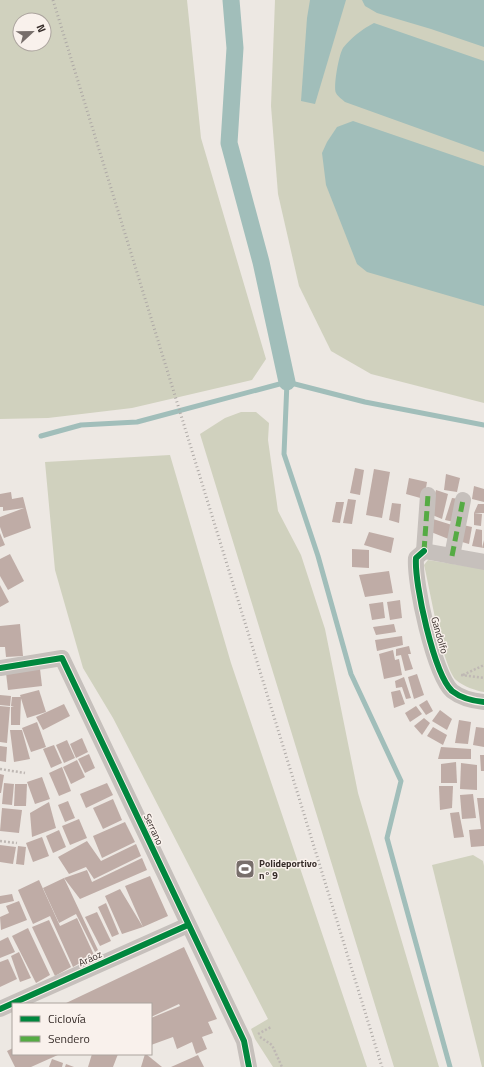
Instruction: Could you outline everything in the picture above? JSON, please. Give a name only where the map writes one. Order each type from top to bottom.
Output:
[{"type":"street","points":[[428,495],[424,551],[484,562]]},
{"type":"street","points":[[452,556],[463,500]]},
{"type":"street","name":"Gandolfo","points":[[424,551],[416,558],[415,568],[422,607],[439,669],[445,682],[453,691],[462,697],[484,702]]},
{"type":"street","name":"Serrano","points":[[0,668],[62,658],[244,1042],[249,1067]]},
{"type":"street","name":"Aráoz","points":[[0,1008],[188,925]]},
{"type":"path","points":[[463,675],[484,665]]},
{"type":"path","points":[[0,769],[25,773]]},
{"type":"path","points":[[0,841],[17,843]]},
{"type":"path","points":[[256,1035],[272,1045],[282,1067]]},
{"type":"green space","points":[[0,0],[187,0],[201,138],[266,359],[252,380],[132,408],[48,418],[0,419]]},
{"type":"green space","points":[[275,0],[484,0],[484,403],[371,374],[331,351],[299,286],[278,194],[271,106]]},
{"type":"green space","points":[[241,412],[256,412],[269,423],[268,440],[278,511],[301,555],[325,629],[358,793],[439,1067],[394,1067],[200,434],[225,418]]},
{"type":"green space","points":[[170,455],[231,663],[367,1067],[273,1067],[255,1039],[251,1029],[268,1019],[113,718],[83,668],[55,570],[45,462]]},
{"type":"green space","points":[[428,560],[484,569],[484,692],[462,684],[456,680],[451,672],[441,643],[424,565]]},
{"type":"green space","points":[[473,855],[483,861],[484,866],[484,1067],[482,1067],[432,865]]},
{"type":"water","points":[[310,0],[346,0],[315,104],[301,101],[307,18]]},
{"type":"water","points":[[362,0],[484,0],[484,47],[377,13],[365,6]]},
{"type":"water","points":[[374,23],[484,61],[484,152],[345,102],[338,96],[335,90],[336,78],[343,48],[357,34]]},
{"type":"water","points":[[353,121],[484,166],[484,306],[367,272],[357,264],[326,185],[322,153],[337,127]]},
{"type":"building","points":[[355,468],[364,470],[360,495],[350,493]]},
{"type":"building","points":[[374,469],[390,472],[382,518],[366,515]]},
{"type":"building","points":[[446,474],[460,478],[457,492],[444,490]]},
{"type":"building","points":[[409,478],[427,482],[424,499],[406,494]]},
{"type":"building","points":[[474,486],[484,489],[484,502],[472,499]]},
{"type":"building","points":[[436,490],[448,494],[442,519],[430,514]]},
{"type":"building","points":[[11,492],[12,499],[23,497],[31,528],[4,538],[0,527],[0,517],[24,508],[3,511],[3,507],[0,507],[0,494]]},
{"type":"building","points":[[452,498],[459,499],[454,522],[445,520]]},
{"type":"building","points":[[348,499],[356,500],[352,524],[343,523]]},
{"type":"building","points":[[336,502],[344,502],[340,523],[332,522]]},
{"type":"building","points":[[392,503],[401,504],[399,523],[389,520]]},
{"type":"building","points":[[478,504],[484,504],[484,513],[474,513]]},
{"type":"building","points":[[474,513],[482,514],[481,526],[474,525]]},
{"type":"building","points":[[433,519],[452,525],[451,540],[431,532]]},
{"type":"building","points":[[463,525],[472,527],[469,544],[462,542]]},
{"type":"building","points":[[476,529],[482,530],[482,548],[472,546]]},
{"type":"building","points":[[369,532],[394,538],[391,553],[364,545]]},
{"type":"building","points":[[0,533],[5,545],[0,547]]},
{"type":"building","points":[[352,549],[369,550],[369,568],[352,567]]},
{"type":"building","points":[[10,554],[24,581],[8,590],[0,576],[0,559]]},
{"type":"building","points":[[389,571],[393,593],[365,597],[359,575]]},
{"type":"building","points":[[0,585],[9,602],[0,607]]},
{"type":"building","points":[[400,600],[402,618],[390,620],[387,602]]},
{"type":"building","points":[[383,602],[385,618],[372,620],[369,604]]},
{"type":"building","points":[[20,624],[23,656],[6,657],[5,647],[0,647],[0,626]]},
{"type":"building","points":[[394,624],[396,632],[376,635],[373,627]]},
{"type":"building","points":[[402,636],[403,645],[377,651],[375,640]]},
{"type":"building","points":[[409,646],[411,654],[408,654],[413,669],[405,671],[401,655],[396,656],[396,649]]},
{"type":"building","points":[[393,650],[395,660],[399,659],[402,675],[384,679],[379,654]]},
{"type":"building","points":[[40,669],[42,686],[8,690],[6,673]]},
{"type":"building","points":[[417,674],[424,695],[414,699],[408,677]]},
{"type":"building","points":[[404,677],[411,698],[406,699],[402,687],[396,688],[395,681]]},
{"type":"building","points":[[39,690],[46,712],[27,718],[20,695]]},
{"type":"building","points":[[400,690],[405,704],[394,708],[391,692]]},
{"type":"building","points":[[0,695],[11,696],[10,706],[0,705]]},
{"type":"building","points":[[12,697],[21,697],[20,725],[11,725],[11,707],[14,707],[11,706]]},
{"type":"building","points":[[427,700],[433,711],[426,715],[419,705]]},
{"type":"building","points":[[64,704],[70,716],[43,730],[36,717]]},
{"type":"building","points":[[0,706],[10,707],[7,743],[0,742]]},
{"type":"building","points":[[416,706],[422,714],[410,722],[405,713]]},
{"type":"building","points":[[440,710],[452,719],[447,730],[432,721]]},
{"type":"building","points":[[424,718],[430,723],[422,735],[414,726]]},
{"type":"building","points":[[459,720],[471,722],[468,744],[455,743]]},
{"type":"building","points":[[37,722],[46,747],[31,752],[22,728]]},
{"type":"building","points":[[433,727],[447,735],[443,745],[427,736]]},
{"type":"building","points":[[476,727],[484,728],[484,747],[473,745]]},
{"type":"building","points":[[10,730],[22,730],[30,759],[14,762]]},
{"type":"building","points":[[82,738],[88,752],[76,758],[70,744]]},
{"type":"building","points":[[67,740],[75,758],[64,763],[56,745]]},
{"type":"building","points":[[54,745],[62,763],[51,768],[43,749]]},
{"type":"building","points":[[0,746],[7,747],[6,762],[0,761]]},
{"type":"building","points":[[441,747],[471,749],[471,759],[438,759]]},
{"type":"building","points":[[89,754],[95,768],[85,773],[78,759]]},
{"type":"building","points":[[480,755],[484,755],[484,771],[481,771]]},
{"type":"building","points":[[77,760],[85,777],[71,784],[63,767]]},
{"type":"building","points":[[456,762],[457,783],[441,783],[441,764]]},
{"type":"building","points":[[461,763],[477,765],[477,790],[460,789]]},
{"type":"building","points":[[62,767],[71,791],[59,796],[49,773]]},
{"type":"building","points":[[0,774],[4,775],[1,793],[0,793]]},
{"type":"building","points":[[42,777],[50,799],[35,804],[27,782]]},
{"type":"building","points":[[4,783],[14,784],[12,805],[2,804]]},
{"type":"building","points":[[107,783],[113,795],[86,808],[80,794]]},
{"type":"building","points":[[15,784],[27,784],[26,806],[14,806]]},
{"type":"building","points":[[439,786],[453,786],[452,808],[440,810]]},
{"type":"building","points":[[473,794],[476,818],[462,819],[460,795]]},
{"type":"building","points":[[477,798],[484,798],[484,846],[471,847],[469,830],[481,829]]},
{"type":"building","points":[[113,799],[122,820],[103,829],[93,808]]},
{"type":"building","points":[[68,801],[75,818],[65,822],[58,805]]},
{"type":"building","points":[[49,802],[56,828],[32,837],[30,813]]},
{"type":"building","points":[[2,808],[22,810],[19,833],[0,831]]},
{"type":"building","points":[[459,812],[464,837],[454,838],[450,813]]},
{"type":"building","points":[[79,819],[87,838],[70,845],[62,826]]},
{"type":"building","points":[[125,822],[135,842],[102,858],[93,836]]},
{"type":"building","points":[[59,830],[66,847],[53,853],[46,836]]},
{"type":"building","points":[[42,837],[49,856],[33,862],[26,843]]},
{"type":"building","points":[[87,841],[101,861],[136,844],[141,856],[94,879],[86,867],[69,874],[58,857]]},
{"type":"building","points":[[0,845],[16,847],[13,864],[0,862]]},
{"type":"building","points":[[18,846],[26,847],[24,865],[16,864]]},
{"type":"building","points":[[142,858],[147,870],[80,899],[64,878],[87,870],[92,882]]},
{"type":"building","points":[[150,876],[168,916],[143,927],[125,886]]},
{"type":"building","points":[[64,878],[98,950],[95,952],[76,914],[59,923],[43,888]]},
{"type":"building","points":[[39,880],[60,926],[77,918],[94,955],[73,967],[50,916],[33,924],[18,890]]},
{"type":"building","points":[[120,889],[143,927],[122,934],[105,896]]},
{"type":"building","points":[[12,894],[14,901],[0,904],[0,896]]},
{"type":"building","points":[[19,901],[27,920],[1,930],[0,917],[9,913],[6,906]]},
{"type":"building","points":[[106,903],[119,934],[112,937],[98,907]]},
{"type":"building","points":[[97,912],[111,941],[100,946],[85,917]]},
{"type":"building","points":[[49,920],[71,967],[55,976],[32,927]]},
{"type":"building","points":[[28,928],[50,975],[36,983],[12,936]]},
{"type":"building","points":[[8,937],[15,952],[0,958],[0,941]]},
{"type":"building","points":[[184,947],[217,1019],[208,1022],[213,1033],[202,1037],[207,1049],[196,1054],[192,1042],[177,1049],[173,1037],[152,1045],[152,1018],[180,1006],[179,1004],[152,1017],[152,1003],[66,1003]]},
{"type":"building","points":[[19,952],[31,978],[20,982],[11,956]]},
{"type":"building","points":[[8,959],[17,979],[0,987],[0,962]]},
{"type":"building","points":[[12,1048],[12,1055],[58,1055],[31,1067],[15,1067],[7,1051]]},
{"type":"building","points":[[92,1055],[118,1055],[113,1067],[88,1067]]},
{"type":"building","points":[[145,1055],[147,1055],[162,1067],[141,1067]]},
{"type":"building","points":[[198,1055],[204,1067],[171,1067]]},
{"type":"building","points":[[52,1059],[63,1063],[62,1067],[49,1067]]},
{"type":"building","points":[[66,1064],[74,1067],[65,1067]]},
{"type":"waterway","points":[[231,0],[235,48],[229,143],[261,262],[287,382]]},
{"type":"waterway","points":[[287,382],[284,454],[318,556],[351,674],[401,781],[387,838],[450,1067]]},
{"type":"waterway","points":[[41,436],[81,425],[137,422],[287,382],[365,402],[484,425]]},
{"type":"railway","points":[[53,0],[382,1067]]},
{"type":"marked path","points":[[424,551],[428,495]]},
{"type":"marked path","points":[[452,556],[463,500]]},
{"type":"cycle path","points":[[424,551],[416,558],[418,587],[426,628],[438,667],[452,691],[467,699],[484,702]]},
{"type":"cycle path","points":[[0,668],[62,658],[244,1041],[249,1067]]},
{"type":"cycle path","points":[[13,1003],[188,925]]},
{"type":"cycle path","points":[[0,1009],[12,1004]]},
{"type":"place","name":"Polideportivo n° 9","points":[[245,869]]}]
